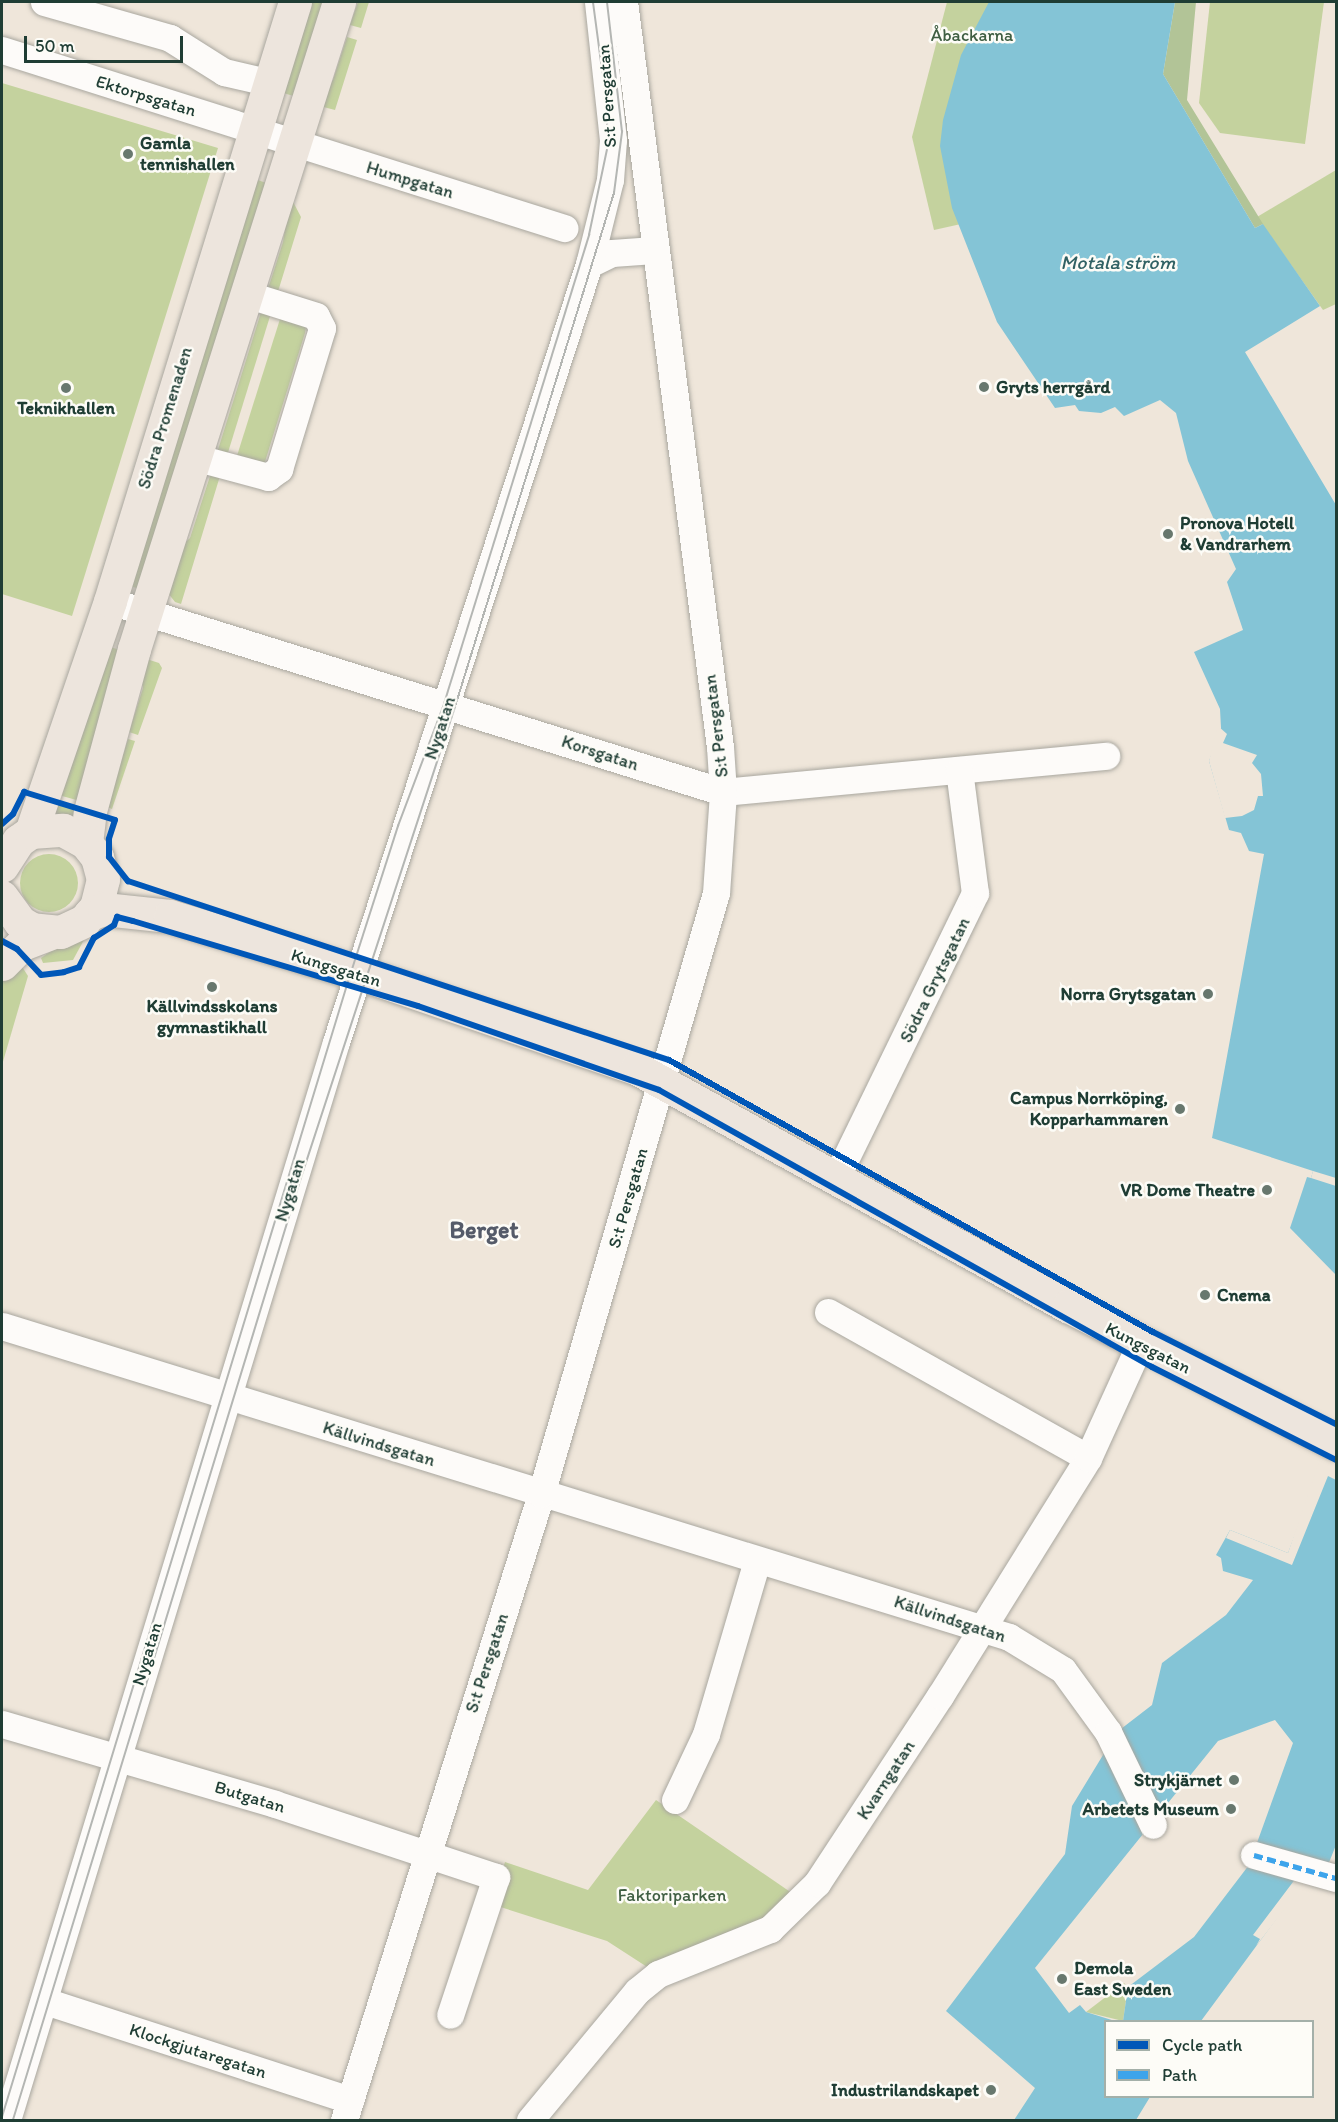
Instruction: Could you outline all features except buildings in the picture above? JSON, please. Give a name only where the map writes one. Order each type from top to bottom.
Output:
[{"type":"main road","name":"Södra Promenaden","points":[[13,845],[110,601],[295,2]]},
{"type":"main road","points":[[86,843],[90,811],[147,611],[339,2]]},
{"type":"main road","points":[[2,964],[22,944],[50,933],[69,930],[90,914],[101,896],[103,879],[97,857],[86,843],[63,830],[13,845]]},
{"type":"main road","name":"Kungsgatan","points":[[103,879],[170,916]]},
{"type":"main road","points":[[2,897],[20,922],[50,933]]},
{"type":"main road","name":"Kungsgatan","points":[[90,914],[104,909],[170,916],[358,973],[636,1068],[837,1176],[1140,1344],[1330,1440]]},
{"type":"street","points":[[44,2],[170,38],[224,72],[271,83]]},
{"type":"street","name":"S:t Persgatan","points":[[589,264],[610,180],[613,140],[598,2]]},
{"type":"street","name":"S:t Persgatan","points":[[347,2110],[541,1494],[716,893],[723,792],[624,2]]},
{"type":"street","name":"Ektorpsgatan","points":[[2,50],[257,131]]},
{"type":"street","name":"Humpgatan","points":[[257,131],[564,228]]},
{"type":"street","points":[[589,264],[612,253],[654,250]]},
{"type":"street","name":"Nygatan","points":[[7,2121],[226,1397],[358,973],[589,264]]},
{"type":"street","points":[[195,458],[268,477],[279,469],[283,458],[322,328],[316,316],[246,294]]},
{"type":"street","name":"Korsgatan","points":[[110,601],[723,792],[1106,756]]},
{"type":"street","name":"Södra Grytsgatan","points":[[837,1176],[975,893],[959,770]]},
{"type":"street","points":[[828,1312],[1088,1458]]},
{"type":"street","name":"Källvindsgatan","points":[[2,1326],[757,1561],[983,1627],[1009,1637],[1063,1670],[1108,1732],[1153,1825]]},
{"type":"street","name":"Kvarngatan","points":[[530,2121],[637,1990],[658,1974],[770,1929],[802,1900],[863,1816],[1088,1458],[1140,1344]]},
{"type":"street","points":[[675,1800],[706,1734],[757,1561]]},
{"type":"street","name":"Butgatan","points":[[2,1724],[275,1804],[496,1877],[450,2015]]},
{"type":"street","points":[[1254,1856],[1328,1876]]},
{"type":"street","name":"Klockgjutaregatan","points":[[45,2001],[347,2110]]},
{"type":"green space","points":[[301,2],[327,2],[297,97],[273,90]]},
{"type":"green space","points":[[358,2],[369,2],[361,28],[350,25]]},
{"type":"green space","name":"Åbackarna","points":[[947,2],[1021,2],[979,220],[934,230],[912,137]]},
{"type":"green space","points":[[1175,2],[1196,2],[1187,100],[1263,224],[1255,228],[1163,74]]},
{"type":"green space","points":[[1210,2],[1324,2],[1305,144],[1220,133],[1199,103]]},
{"type":"green space","points":[[347,37],[357,40],[335,110],[312,104],[333,80]]},
{"type":"green space","points":[[2,83],[218,148],[72,616],[2,594]]},
{"type":"green space","points":[[1336,170],[1336,304],[1323,310],[1257,217]]},
{"type":"green space","points":[[249,177],[272,185],[137,588],[129,586]]},
{"type":"green space","points":[[290,196],[301,217],[276,298],[266,295],[283,242]]},
{"type":"green space","points":[[262,309],[271,313],[226,459],[216,456]]},
{"type":"green space","points":[[280,319],[306,326],[264,465],[236,459]]},
{"type":"green space","points":[[211,473],[220,476],[181,604],[175,602],[165,589],[176,551],[190,538]]},
{"type":"green space","points":[[104,645],[126,652],[80,801],[55,794]]},
{"type":"green space","points":[[137,656],[159,663],[162,668],[138,735],[129,732],[143,688]]},
{"type":"green space","points":[[128,739],[135,741],[112,809],[107,807]]},
{"type":"green space","points":[[53,802],[78,808],[72,833],[46,826]]},
{"type":"green space","points":[[49,854],[60,856],[73,867],[78,883],[76,894],[65,907],[49,912],[38,910],[25,899],[20,883],[22,872],[33,859]]},
{"type":"green space","points":[[86,936],[73,960],[43,963],[41,958],[51,951]]},
{"type":"green space","points":[[19,962],[28,976],[2,1065],[2,978]]},
{"type":"green space","name":"Faktoriparken","points":[[656,1800],[802,1900],[658,1974],[607,1941],[491,1904],[505,1862],[588,1890]]},
{"type":"green space","points":[[1124,1983],[1128,1987],[1123,2020],[1086,2012]]},
{"type":"water","name":"Motala ström","points":[[989,2],[1175,2],[1163,74],[1255,228],[1263,224],[1320,306],[1245,352],[1336,505],[1336,1275],[1290,1228],[1307,1177],[1311,1178],[1313,1171],[1212,1138],[1264,854],[1249,851],[1241,833],[1229,830],[1209,761],[1221,728],[1220,709],[1194,652],[1243,630],[1227,582],[1236,569],[1188,461],[1176,413],[1160,400],[1124,416],[1115,407],[1101,413],[1079,411],[1075,405],[1055,408],[997,322],[952,208],[940,146],[943,120],[961,55]]},
{"type":"water","points":[[1336,1439],[1336,1845],[1328,1865],[1305,1880],[1202,2020],[1123,2020],[1128,1987],[1194,1937],[1249,1865],[1293,1743],[1275,1720],[1218,1741],[1035,1968],[1069,2013],[1080,2005],[1086,2012],[1112,2020],[1104,2020],[1104,2098],[1149,2098],[1136,2120],[1014,2120],[1035,2088],[946,2011],[1065,1854],[1072,1806],[1117,1732],[1152,1705],[1162,1663],[1226,1615],[1253,1580],[1223,1571],[1221,1558],[1216,1555],[1230,1530],[1288,1553],[1322,1462]]},
{"type":"pier","points":[[1218,726],[1227,734],[1223,743],[1257,755],[1252,763],[1261,774],[1263,796],[1258,796],[1254,810],[1242,816],[1225,818],[1209,761]]},
{"type":"pier","points":[[1313,1171],[1336,1178],[1336,1186],[1311,1178]]},
{"type":"pier","points":[[1336,1436],[1336,1480],[1328,1476],[1292,1565],[1226,1538],[1230,1530],[1288,1553],[1320,1459]]},
{"type":"pier","points":[[1296,1878],[1306,1882],[1256,1946],[1260,1939],[1253,1935]]},
{"type":"tram line","points":[[2,2117],[347,985],[398,826],[444,704],[589,235],[608,145],[606,100],[593,2]]},
{"type":"tram line","points":[[13,2120],[298,1187],[455,707],[614,193],[622,132],[607,2]]},
{"type":"marked path","points":[[1254,1855],[1336,1878]]},
{"type":"cycle path","points":[[2,824],[13,814],[24,792],[115,820],[109,839],[109,857],[128,881],[669,1060],[1153,1332],[1336,1424]]},
{"type":"cycle path","points":[[2,941],[17,949],[41,975],[64,972],[79,967],[94,938],[114,925],[117,917],[418,1006],[659,1090],[1152,1367],[1336,1460]]},
{"type":"place","name":"Gamla tennishallen","points":[[128,154]]},
{"type":"place","name":"Gryts herrgård","points":[[984,387]]},
{"type":"place","name":"Teknikhallen","points":[[66,388]]},
{"type":"place","name":"Pronova Hotell & Vandrarhem","points":[[1168,534]]},
{"type":"place","name":"Källvindsskolans gymnastikhall","points":[[212,987]]},
{"type":"place","name":"Norra Grytsgatan","points":[[1208,994]]},
{"type":"place","name":"Campus Norrköping, Kopparhammaren","points":[[1180,1109]]},
{"type":"place","name":"VR Dome Theatre","points":[[1267,1190]]},
{"type":"place","name":"Cnema","points":[[1205,1295]]},
{"type":"place","name":"Strykjärnet","points":[[1234,1780]]},
{"type":"place","name":"Arbetets Museum","points":[[1231,1809]]},
{"type":"place","name":"Demola East Sweden","points":[[1062,1979]]},
{"type":"place","name":"Industrilandskapet","points":[[991,2090]]},
{"type":"district","name":"Berget","points":[[484,1230]]}]
